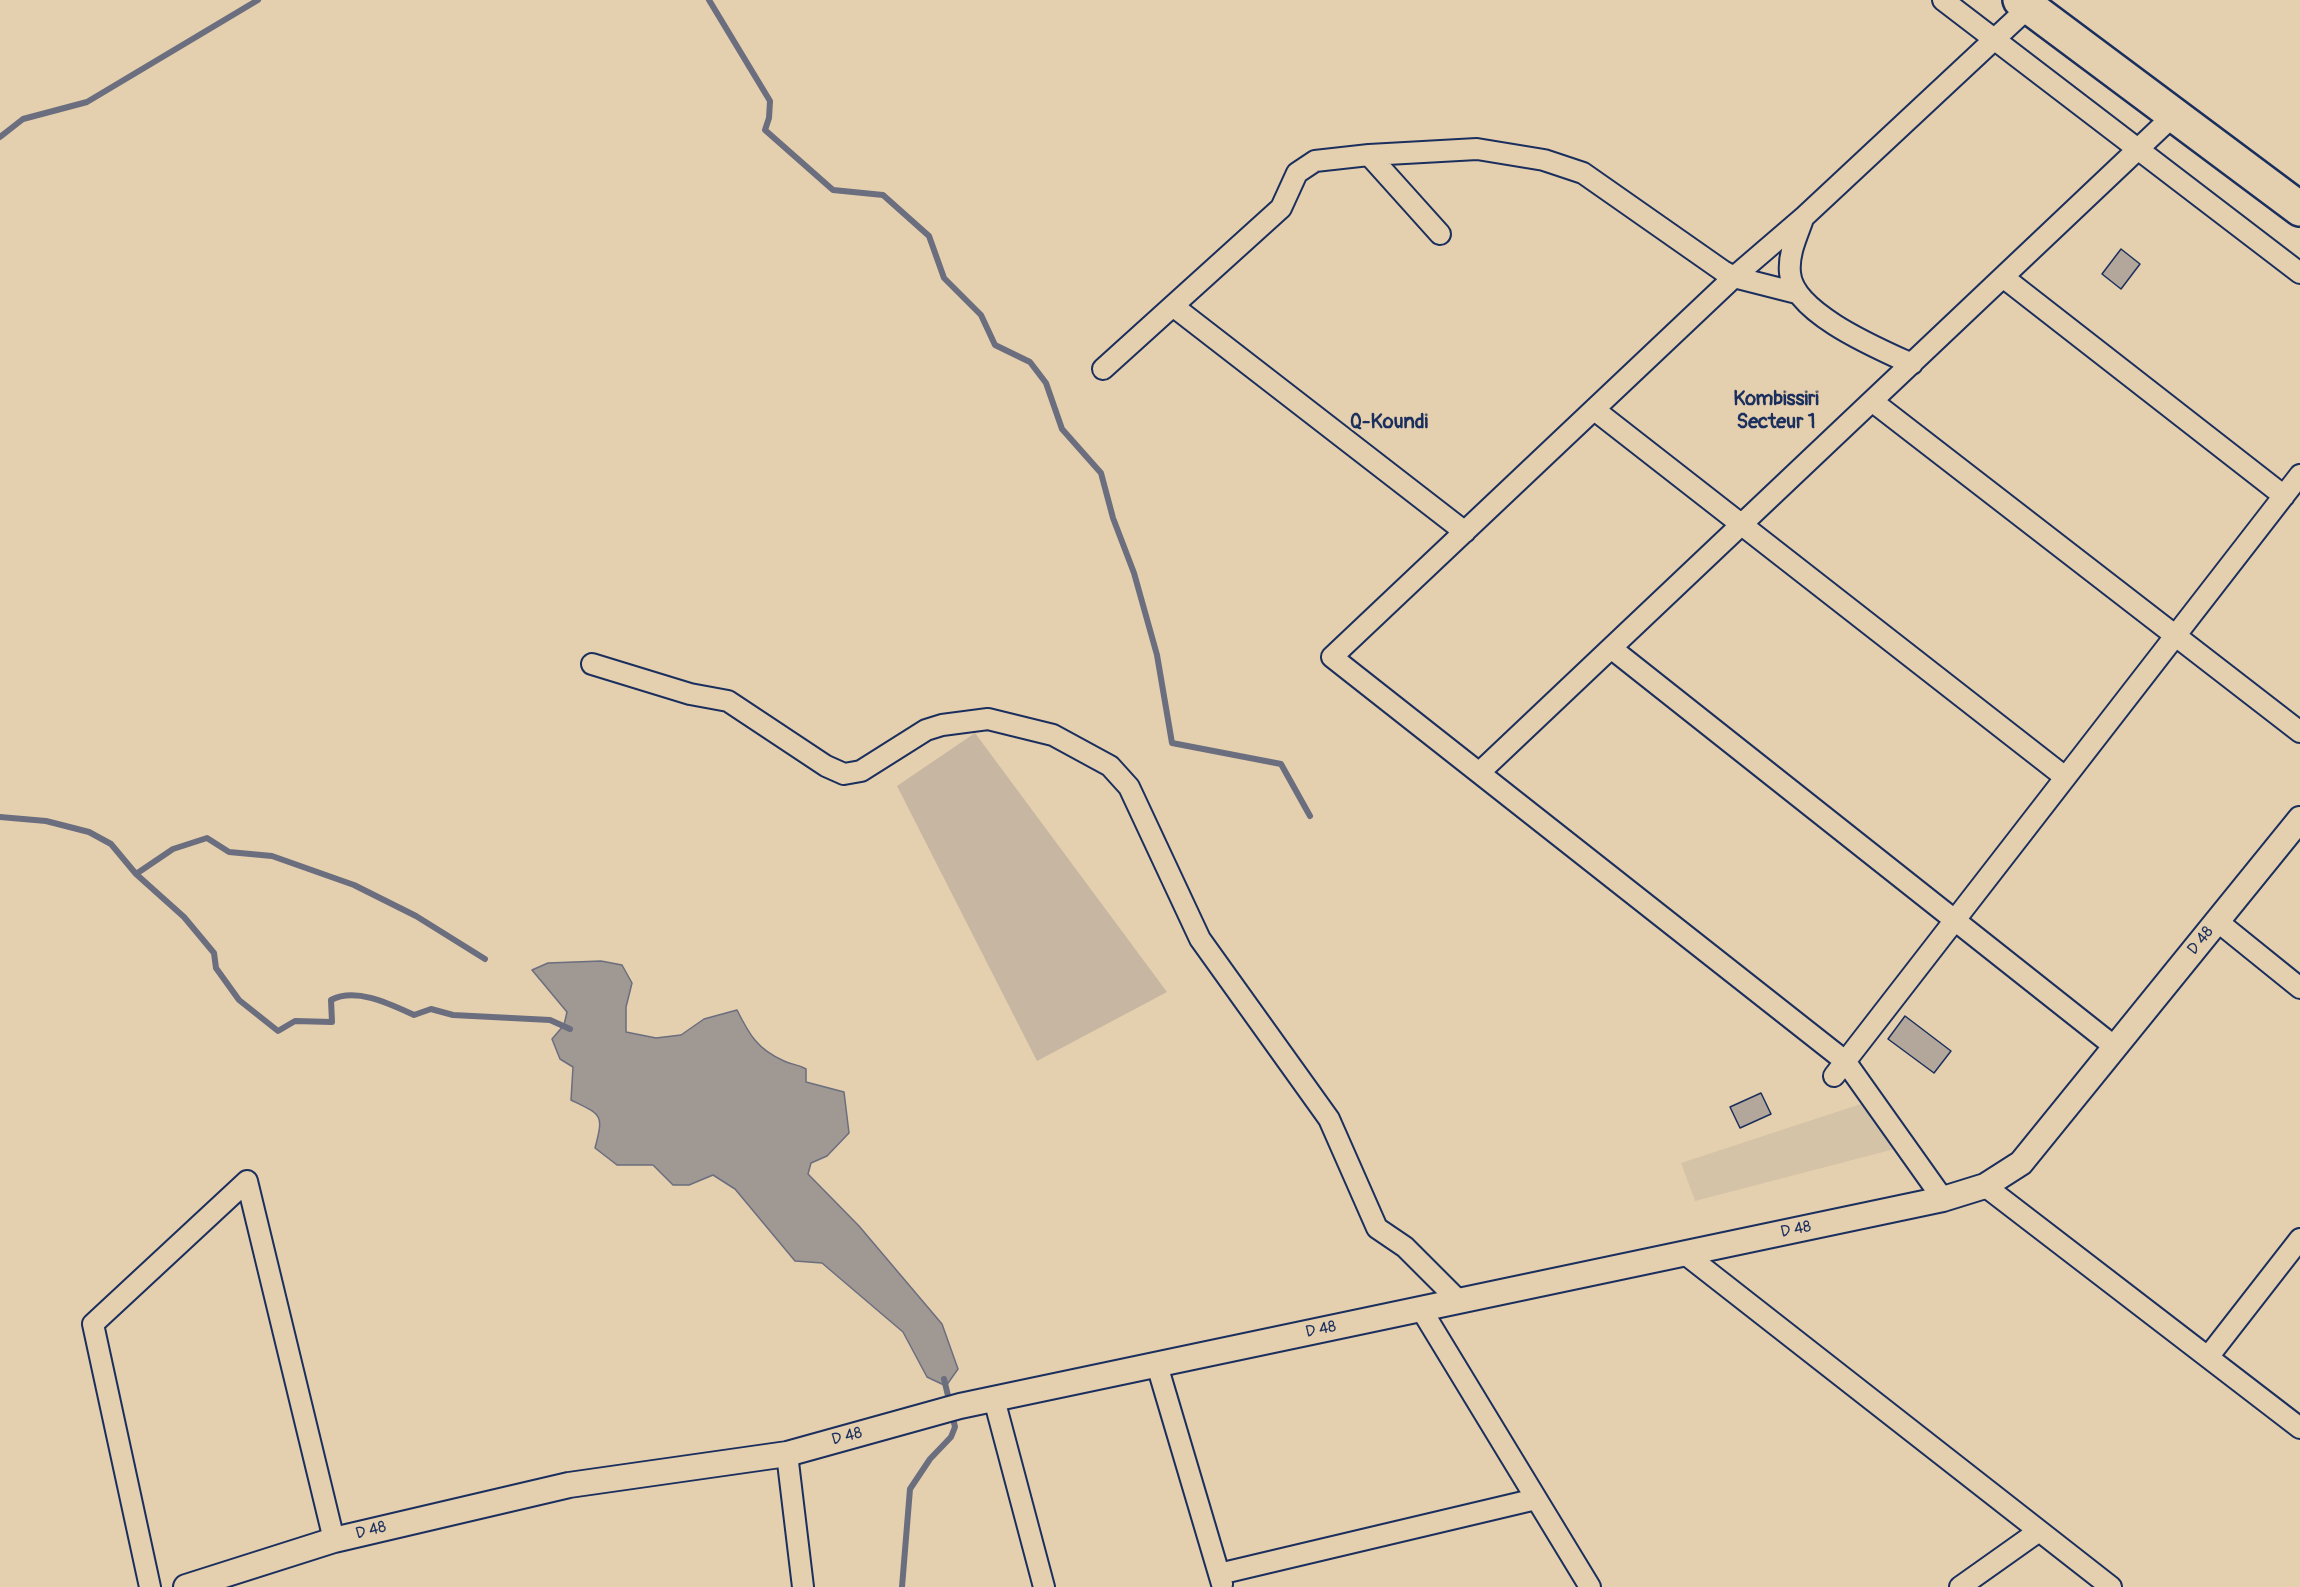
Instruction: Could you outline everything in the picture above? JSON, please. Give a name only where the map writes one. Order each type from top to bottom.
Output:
[{"type":"highway","points":[[2024,3],[2300,209]]},
{"type":"street","points":[[1943,0],[2300,273]]},
{"type":"street","points":[[1943,1199],[1840,1068],[1479,772],[1332,657],[1596,411],[1734,277],[1805,216],[1995,38],[2024,3]]},
{"type":"street","points":[[1479,772],[2174,115]]},
{"type":"street","points":[[1103,369],[1248,235],[1281,208],[1297,173],[1315,161],[1369,155],[1477,149],[1544,160],[1564,166],[1583,173],[1734,277],[1797,293]]},
{"type":"street","points":[[1369,155],[1440,234]]},
{"type":"street","points":[[1805,216],[1792,250],[1790,273],[1797,293],[1856,338],[1912,364]]},
{"type":"street","points":[[2003,277],[2284,496]]},
{"type":"street","points":[[1173,306],[1466,532]]},
{"type":"street","points":[[1872,401],[2300,732]]},
{"type":"street","points":[[1596,411],[2065,777]]},
{"type":"street","points":[[1840,1068],[2300,475]]},
{"type":"street","points":[[1611,648],[2115,1047]]},
{"type":"street","points":[[592,664],[690,694],[728,701],[826,765],[844,774],[861,771],[926,730],[942,725],[988,718],[1053,735],[1110,766],[1129,787],[1200,939],[1329,1119],[1377,1228],[1405,1247],[1459,1301]]},
{"type":"street","name":"D 48","points":[[186,1587],[334,1540],[569,1485],[787,1454],[960,1406],[1943,1199],[1985,1186],[2021,1163],[2300,819]]},
{"type":"street","points":[[2217,921],[2300,988]]},
{"type":"street","points":[[150,1587],[93,1324],[247,1180],[334,1540]]},
{"type":"street","points":[[1985,1186],[2300,1428]]},
{"type":"street","points":[[2208,1357],[2300,1239]]},
{"type":"street","points":[[1684,1253],[2111,1587]]},
{"type":"street","points":[[1421,1309],[1590,1587]]},
{"type":"street","points":[[1157,1365],[1220,1581],[1536,1499]]},
{"type":"street","points":[[994,1399],[1044,1587]]},
{"type":"street","points":[[787,1454],[803,1587]]},
{"type":"street","points":[[1960,1587],[2039,1531]]},
{"type":"shaded area","points":[[975,733],[1167,992],[1037,1061],[897,786]]},
{"type":"shaded area","points":[[601,961],[622,965],[632,983],[626,1007],[626,1032],[656,1038],[681,1035],[704,1019],[737,1010],[750,1034],[760,1046],[787,1062],[806,1069],[806,1082],[844,1092],[849,1133],[827,1156],[811,1163],[808,1174],[859,1226],[942,1324],[958,1369],[946,1386],[927,1377],[903,1332],[822,1263],[795,1261],[735,1189],[713,1175],[689,1185],[673,1185],[653,1165],[617,1165],[595,1148],[600,1122],[595,1113],[571,1100],[573,1067],[560,1059],[552,1039],[564,1025],[567,1012],[532,970],[548,963]]},
{"type":"shaded area","points":[[1873,1100],[1906,1146],[1695,1201],[1681,1163]]},
{"type":"building","points":[[2121,249],[2140,264],[2121,289],[2102,274]]},
{"type":"building","points":[[1905,1016],[1951,1051],[1934,1073],[1888,1039]]},
{"type":"building","points":[[1761,1093],[1771,1114],[1740,1128],[1730,1107]]},
{"type":"waterway","points":[[0,137],[23,119],[87,102],[258,0]]},
{"type":"waterway","points":[[709,0],[770,101],[769,118],[765,130],[833,190],[883,195],[929,236],[944,278],[981,315],[995,345],[1030,362],[1046,383],[1062,429],[1101,473],[1113,518],[1134,573],[1157,655],[1172,743],[1281,764],[1310,816]]},
{"type":"waterway","points":[[0,817],[46,821],[89,832],[111,844],[136,874],[184,917],[214,953],[216,968],[239,1000],[278,1031],[295,1021],[332,1022],[331,1000],[351,995],[373,998],[414,1015],[431,1009],[453,1015],[550,1020],[570,1029]]},
{"type":"waterway","points":[[136,874],[173,849],[207,838],[229,852],[272,856],[354,885],[416,916],[485,959]]},
{"type":"waterway","points":[[944,1379],[950,1404]]},
{"type":"waterway","points":[[902,1587],[910,1489],[930,1459],[951,1437],[955,1427],[952,1414]]},
{"type":"district","name":"Kombissiri Secteur 1","points":[[1776,412]]},
{"type":"district","name":"Q-Koundi","points":[[1389,423]]}]
